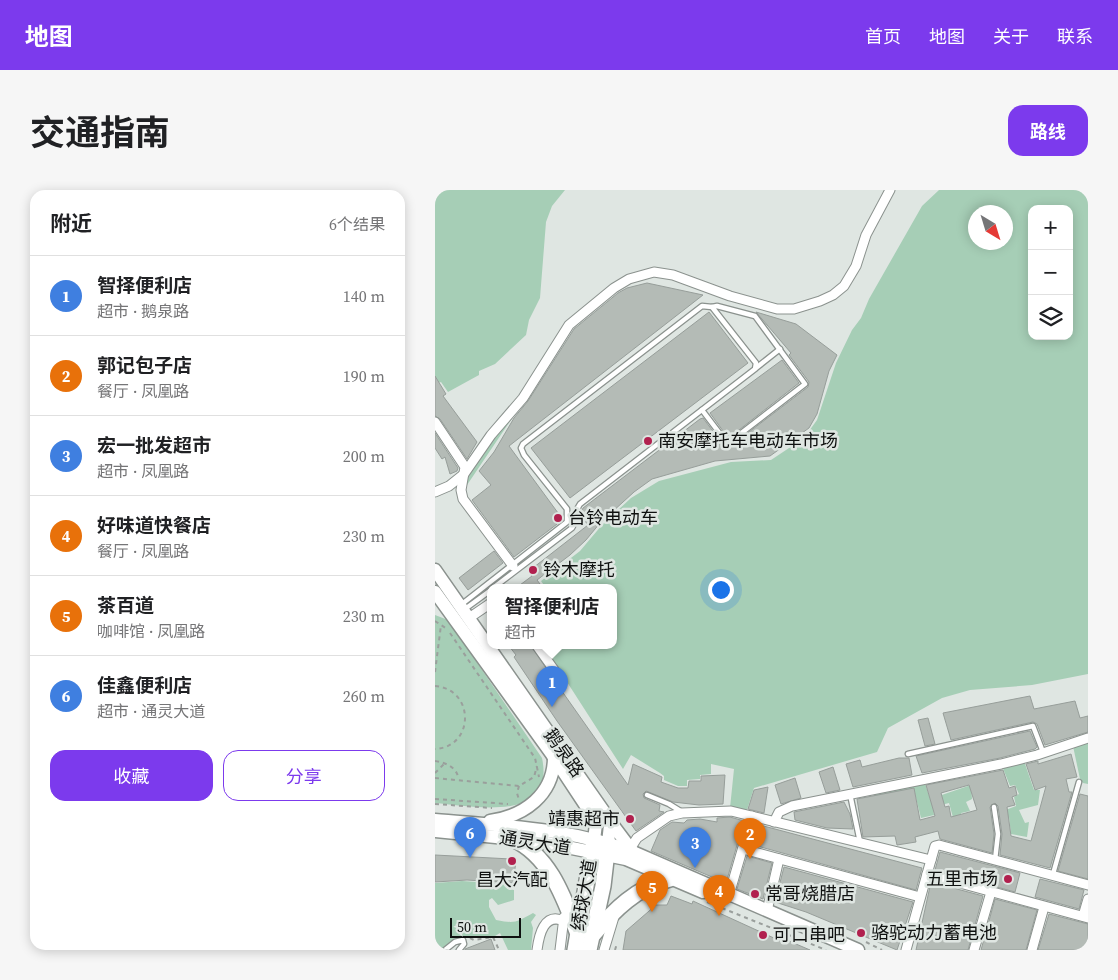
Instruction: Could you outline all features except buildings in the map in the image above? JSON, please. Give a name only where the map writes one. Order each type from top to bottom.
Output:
[{"type":"main road","name":"鹅泉路","points":[[437,576],[487,644]]},
{"type":"main road","name":"鹅泉路","points":[[435,592],[553,757],[594,818],[600,848]]},
{"type":"main road","name":"鹅泉路","points":[[490,649],[632,851]]},
{"type":"main road","points":[[474,824],[511,816],[532,805],[542,796],[549,782],[553,757]]},
{"type":"main road","points":[[600,848],[610,825],[607,817]]},
{"type":"main road","name":"通灵大道","points":[[435,820],[558,832],[600,848]]},
{"type":"main road","name":"通灵大道","points":[[435,831],[600,848]]},
{"type":"main road","points":[[513,839],[523,843],[544,865],[557,884],[586,940],[620,907],[646,887],[670,879]]},
{"type":"main road","points":[[600,848],[632,851],[858,950]]},
{"type":"main road","points":[[600,848],[841,950]]},
{"type":"main road","name":"绣球大道","points":[[575,950],[586,940],[603,886],[600,848]]},
{"type":"street","points":[[513,566],[463,500],[461,490],[465,474],[491,434],[523,398],[569,325],[614,288],[629,279],[654,272],[673,275],[730,296],[777,309],[794,309],[820,301],[833,295],[844,286],[856,266],[866,236],[890,190]]},
{"type":"street","points":[[435,422],[463,463],[465,474]]},
{"type":"street","points":[[435,492],[449,486],[465,474]]},
{"type":"street","points":[[464,611],[487,604]]},
{"type":"street","points":[[539,649],[557,674]]},
{"type":"street","points":[[774,822],[779,812],[787,807],[911,780],[979,769],[1088,738]]},
{"type":"street","points":[[632,851],[637,838],[669,816],[731,812],[931,860]]},
{"type":"street","points":[[729,894],[752,816]]},
{"type":"street","points":[[906,950],[935,846],[939,845],[1088,884]]},
{"type":"street","points":[[743,849],[920,897]]},
{"type":"street","points":[[767,911],[779,859]]},
{"type":"street","points":[[927,874],[1085,917],[1088,899]]},
{"type":"street","points":[[974,950],[991,892]]},
{"type":"street","points":[[560,950],[565,902]]},
{"type":"street","points":[[605,950],[610,925],[620,907]]},
{"type":"street","points":[[1032,950],[1044,907]]},
{"type":"street","points":[[537,950],[540,932],[547,923],[556,919],[564,921]]},
{"type":"lane","points":[[493,584],[513,566],[563,527],[568,518],[567,509],[524,455],[521,448],[523,444],[702,306],[717,306],[755,316],[804,382],[804,386],[731,441],[724,439],[702,410]]},
{"type":"lane","points":[[713,307],[755,364],[755,369]]},
{"type":"lane","points":[[499,584],[572,528],[575,524],[575,511],[580,504],[780,349]]},
{"type":"lane","points":[[464,611],[487,590]]},
{"type":"lane","points":[[464,611],[487,593]]},
{"type":"lane","points":[[908,754],[1033,726],[1043,752]]},
{"type":"lane","points":[[1053,874],[1079,782]]},
{"type":"lane","points":[[850,794],[860,843]]},
{"type":"lane","points":[[647,795],[673,806],[682,814]]},
{"type":"lane","points":[[994,807],[998,834],[995,860]]},
{"type":"lane","points":[[445,950],[455,942],[463,940],[465,944],[459,950]]},
{"type":"path","points":[[435,621],[449,632],[538,764],[539,782]]},
{"type":"path","points":[[435,672],[441,624]]},
{"type":"path","points":[[435,686],[449,689],[458,696],[464,706],[466,717],[465,728],[459,738],[450,745],[435,749]]},
{"type":"path","points":[[435,762],[445,764],[456,770],[459,780]]},
{"type":"path","points":[[435,773],[445,764]]},
{"type":"path","points":[[435,778],[519,786],[527,783],[534,776],[538,764]]},
{"type":"path","points":[[435,799],[515,804],[522,802],[517,796],[519,786]]},
{"type":"path","points":[[435,804],[495,808]]},
{"type":"path","points":[[705,901],[826,950]]},
{"type":"path","points":[[463,940],[490,936],[495,939],[499,950]]},
{"type":"path","points":[[615,950],[617,942]]},
{"type":"green space","points":[[435,190],[565,190],[552,206],[546,222],[540,298],[529,320],[526,335],[495,364],[479,371],[479,375],[448,392],[441,382],[435,384]]},
{"type":"green space","points":[[939,190],[1088,190],[1088,674],[1032,685],[970,690],[942,698],[888,728],[877,752],[754,788],[747,810],[730,808],[734,769],[711,764],[711,774],[700,775],[700,779],[687,780],[687,786],[678,786],[664,780],[664,776],[631,755],[623,769],[549,654],[556,649],[617,649],[617,584],[543,584],[541,581],[580,551],[602,525],[631,498],[659,481],[731,462],[771,460],[804,438],[817,420],[836,363],[852,330],[861,318],[869,299],[922,206]]},
{"type":"green space","points":[[519,408],[465,488],[468,478],[480,457]]},
{"type":"green space","points":[[435,615],[448,620],[542,758],[543,779],[537,793],[524,802],[508,806],[489,807],[435,803]]},
{"type":"green space","points":[[1088,741],[1088,784],[1083,783],[1080,779],[1073,746]]},
{"type":"green space","points":[[1024,761],[1034,790],[1040,790],[1038,805],[1019,810],[1025,823],[1029,822],[1027,837],[1011,834],[1009,817],[1005,818],[1003,811],[1016,806],[1014,797],[1019,794],[1015,785],[1010,786],[1002,766]]},
{"type":"green space","points":[[924,780],[930,799],[971,785],[972,799],[966,802],[970,811],[961,813],[963,821],[954,821],[949,803],[933,807],[934,815],[921,818],[914,790],[877,809],[873,791]]},
{"type":"green space","points":[[462,881],[507,884],[507,889],[514,890],[514,900],[498,905],[492,898],[489,900],[489,907],[496,920],[512,922],[533,913],[536,915],[531,922],[533,928],[531,950],[508,950],[500,933],[495,936],[466,937],[451,942],[442,950],[435,946],[435,883]]},
{"type":"place","name":"南安摩托车电动车市场","points":[[648,441]]},
{"type":"place","name":"台铃电动车","points":[[558,518]]},
{"type":"place","name":"铃木摩托","points":[[533,570]]},
{"type":"place","name":"智择便利店","points":[[552,707]]},
{"type":"place","name":"靖惠超市","points":[[630,819]]},
{"type":"place","name":"佳鑫便利店","points":[[470,858]]},
{"type":"place","name":"郭记包子店","points":[[750,859]]},
{"type":"place","name":"昌大汽配","points":[[512,861]]},
{"type":"place","name":"宏一批发超市","points":[[695,868]]},
{"type":"place","name":"五里市场","points":[[1008,879]]},
{"type":"place","name":"常哥烧腊店","points":[[755,894]]},
{"type":"place","name":"茶百道","points":[[652,912]]},
{"type":"place","name":"好味道快餐店","points":[[719,916]]},
{"type":"place","name":"骆驼动力蓄电池","points":[[861,933]]},
{"type":"place","name":"可口串吧","points":[[763,935]]}]
